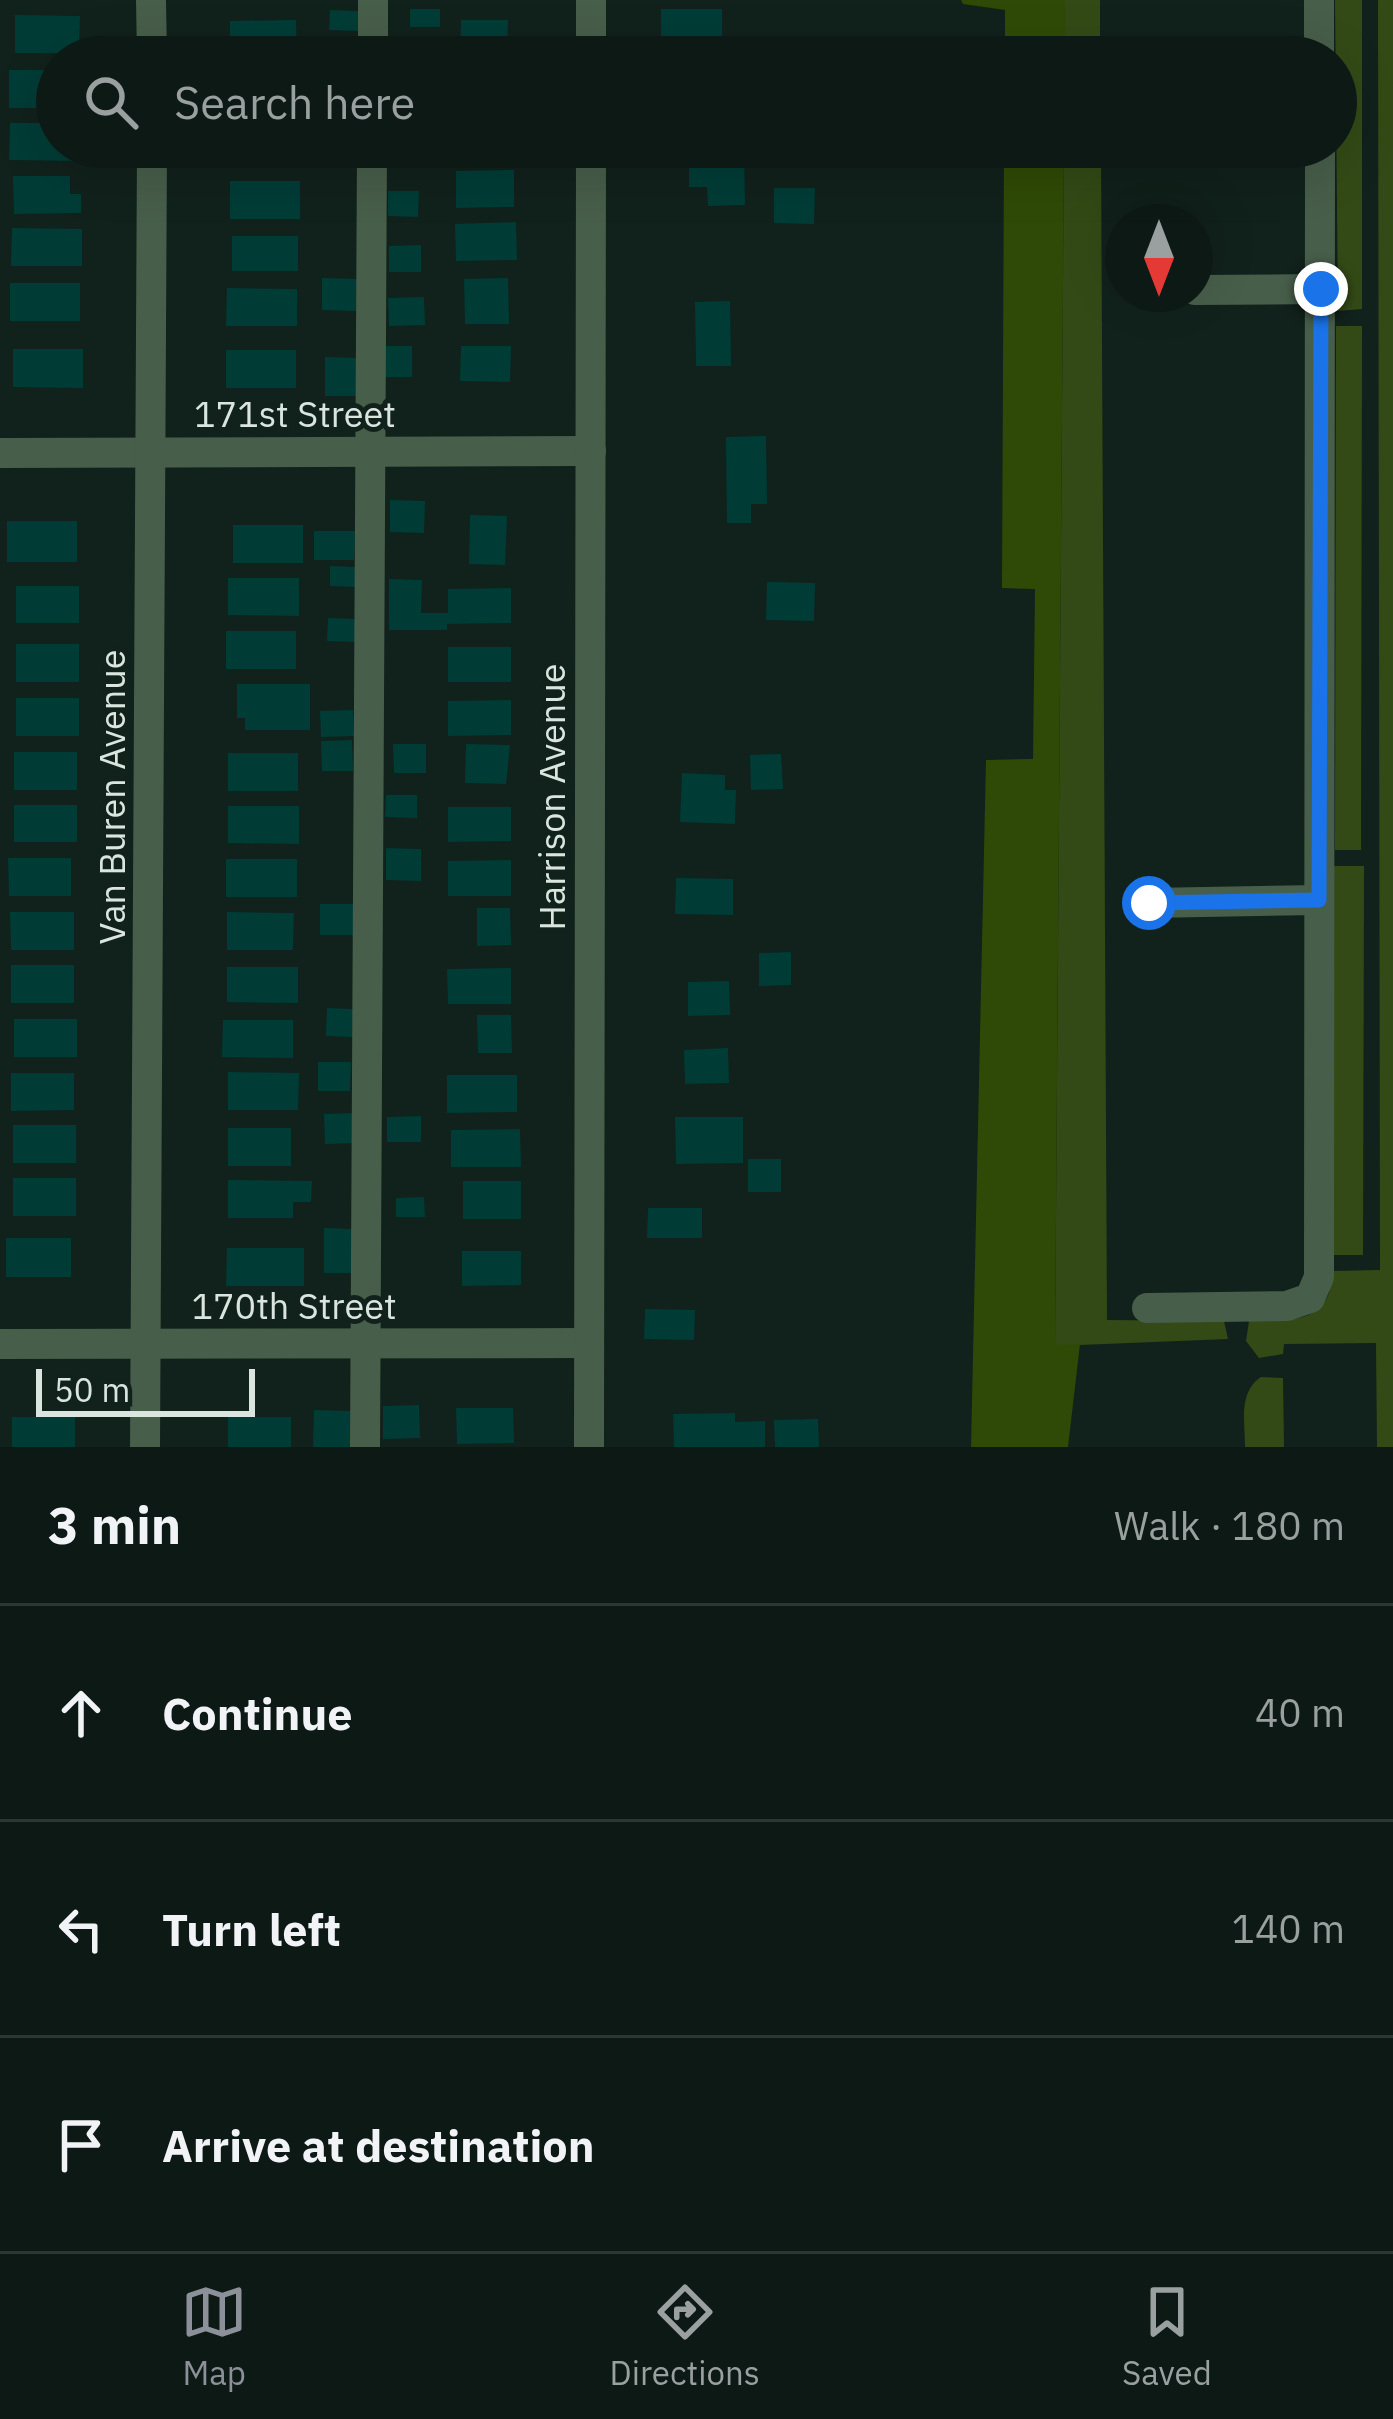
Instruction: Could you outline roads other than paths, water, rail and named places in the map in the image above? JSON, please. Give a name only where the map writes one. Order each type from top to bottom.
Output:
[{"type":"street","points":[[152,0],[152,36]]},
{"type":"street","points":[[373,0],[373,36]]},
{"type":"street","points":[[591,36],[592,0]]},
{"type":"street","points":[[1318,0],[1319,36]]},
{"type":"street","name":"Van Buren Avenue","points":[[145,1447],[152,168]]},
{"type":"street","points":[[365,1447],[373,168]]},
{"type":"street","name":"Harrison Avenue","points":[[589,1447],[591,168]]},
{"type":"street","points":[[1147,1308],[1287,1306],[1310,1298],[1319,1276],[1320,168]]},
{"type":"street","points":[[1213,290],[1321,289]]},
{"type":"street","name":"171st Street","points":[[0,453],[591,451]]},
{"type":"street","points":[[1149,903],[1319,900]]},
{"type":"street","name":"170th Street","points":[[0,1344],[589,1343]]}]
